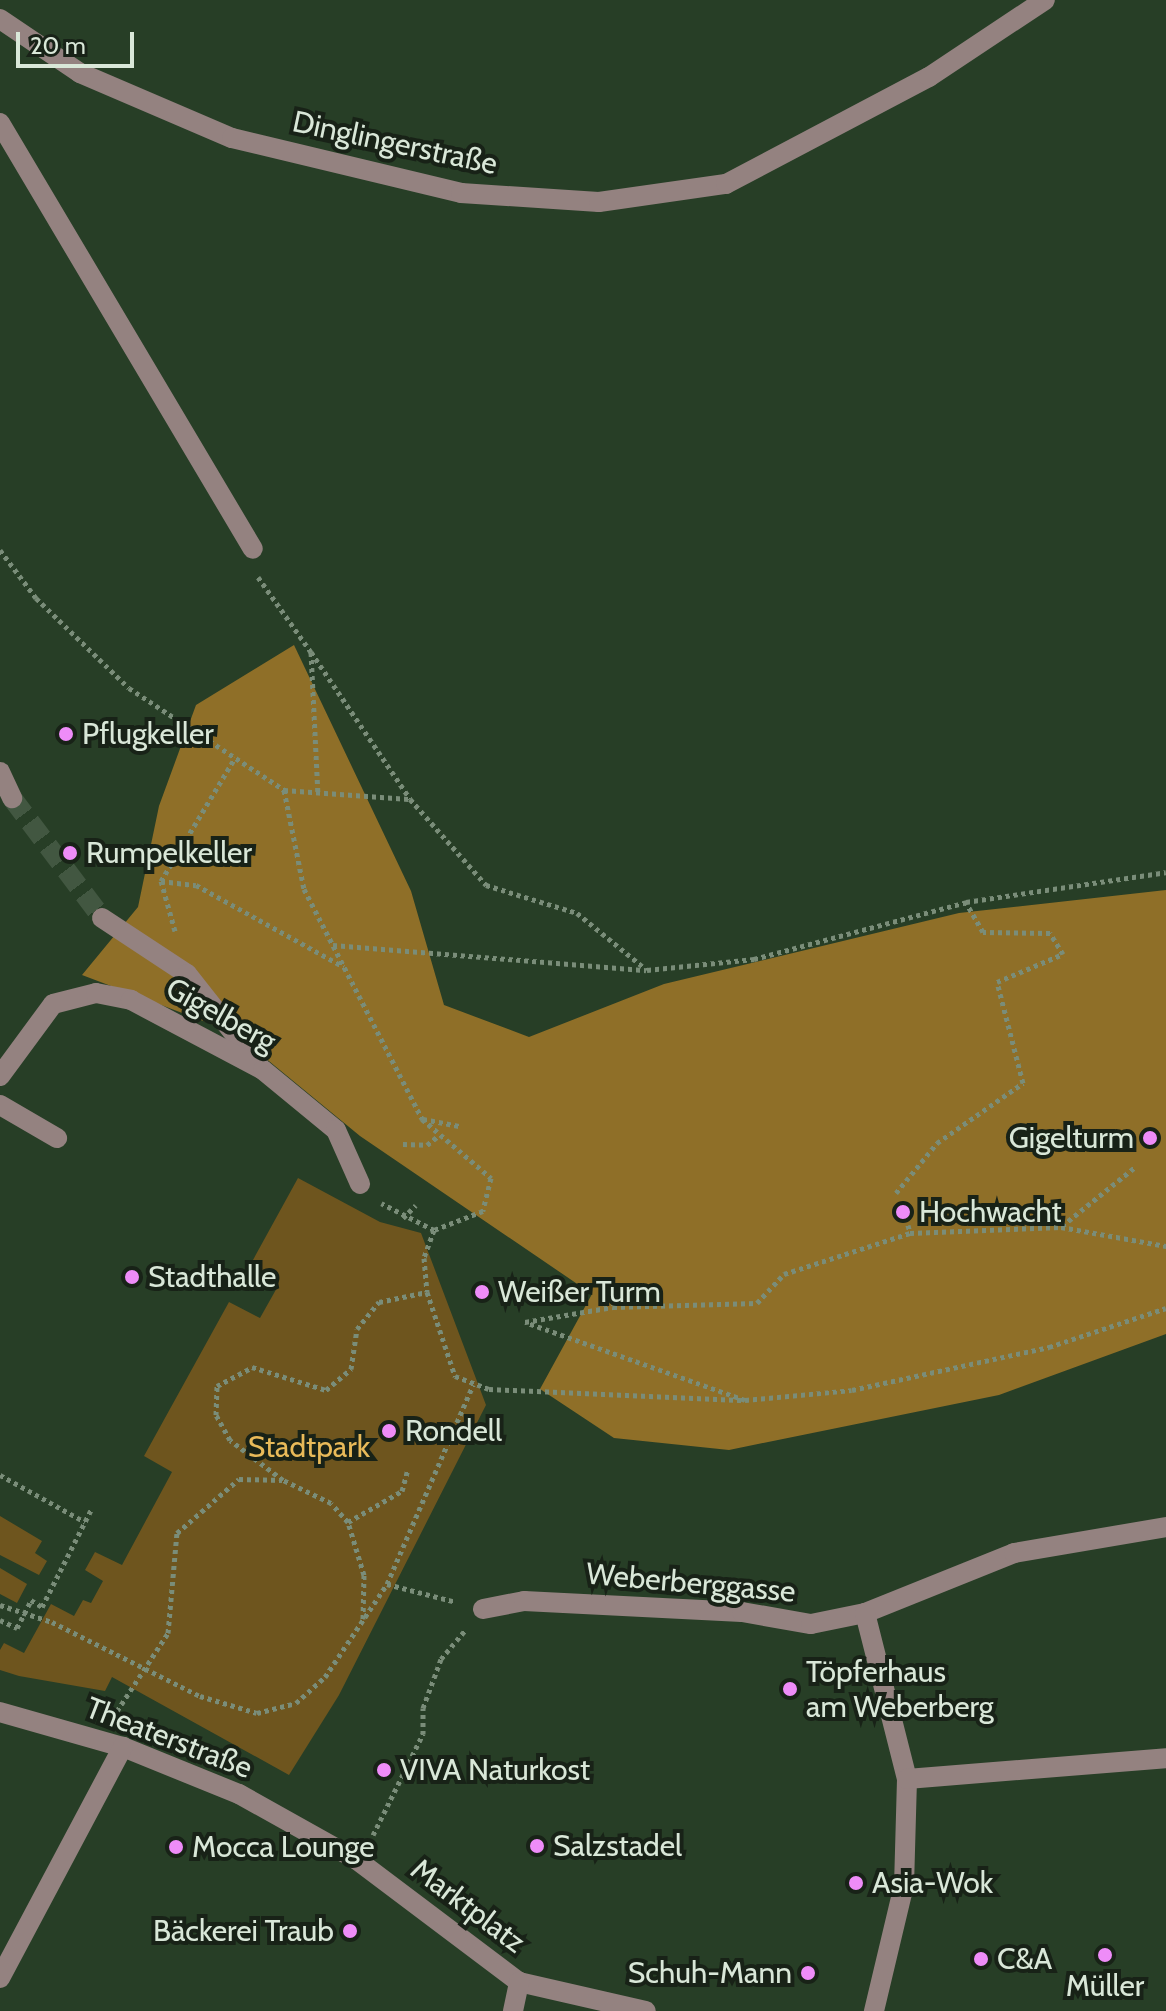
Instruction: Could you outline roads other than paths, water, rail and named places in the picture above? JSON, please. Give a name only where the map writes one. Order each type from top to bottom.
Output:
[{"type":"street","name":"Dinglingerstraße","points":[[0,19],[80,73],[232,138],[461,193],[599,202],[726,184],[929,77],[1045,0]]},
{"type":"street","points":[[0,123],[253,549]]},
{"type":"street","points":[[0,772],[12,798]]},
{"type":"street","points":[[102,918],[187,974],[263,1070]]},
{"type":"street","name":"Gigelberg","points":[[0,1076],[53,1004],[96,993],[131,1000],[263,1070],[336,1130],[360,1184]]},
{"type":"street","points":[[0,1105],[57,1138]]},
{"type":"street","name":"Weberberggasse","points":[[483,1609],[524,1601],[742,1612],[811,1624],[865,1613],[1014,1553],[1165,1533]]},
{"type":"street","points":[[865,1613],[907,1779],[904,1885],[874,2011]]},
{"type":"street","name":"Theaterstraße","points":[[0,1712],[123,1747],[311,1834]]},
{"type":"street","points":[[0,1978],[123,1747]]},
{"type":"street","points":[[907,1779],[1166,1758]]},
{"type":"street","name":"Marktplatz","points":[[311,1834],[357,1860],[519,1982],[646,2011]]},
{"type":"street","points":[[513,2011],[519,1982]]},
{"type":"tunnel","points":[[12,798],[102,918]]},
{"type":"place","name":"Pflugkeller","points":[[66,734]]},
{"type":"place","name":"Rumpelkeller","points":[[70,853]]},
{"type":"place","name":"Gigelturm","points":[[1150,1138]]},
{"type":"place","name":"Hochwacht","points":[[903,1212]]},
{"type":"place","name":"Stadthalle","points":[[132,1277]]},
{"type":"place","name":"Weißer Turm","points":[[482,1292]]},
{"type":"place","name":"Rondell","points":[[389,1431]]},
{"type":"place","name":"Töpferhaus am Weberberg","points":[[790,1689]]},
{"type":"place","name":"VIVA Naturkost","points":[[384,1770]]},
{"type":"place","name":"Salzstadel","points":[[537,1846]]},
{"type":"place","name":"Mocca Lounge","points":[[176,1847]]},
{"type":"place","name":"Asia-Wok","points":[[856,1883]]},
{"type":"place","name":"Bäckerei Traub","points":[[350,1931]]},
{"type":"place","name":"Müller","points":[[1105,1955]]},
{"type":"place","name":"C&A","points":[[981,1959]]},
{"type":"place","name":"Schuh-Mann","points":[[808,1973]]},
{"type":"park label","name":"Stadtpark","points":[[309,1447]]}]
